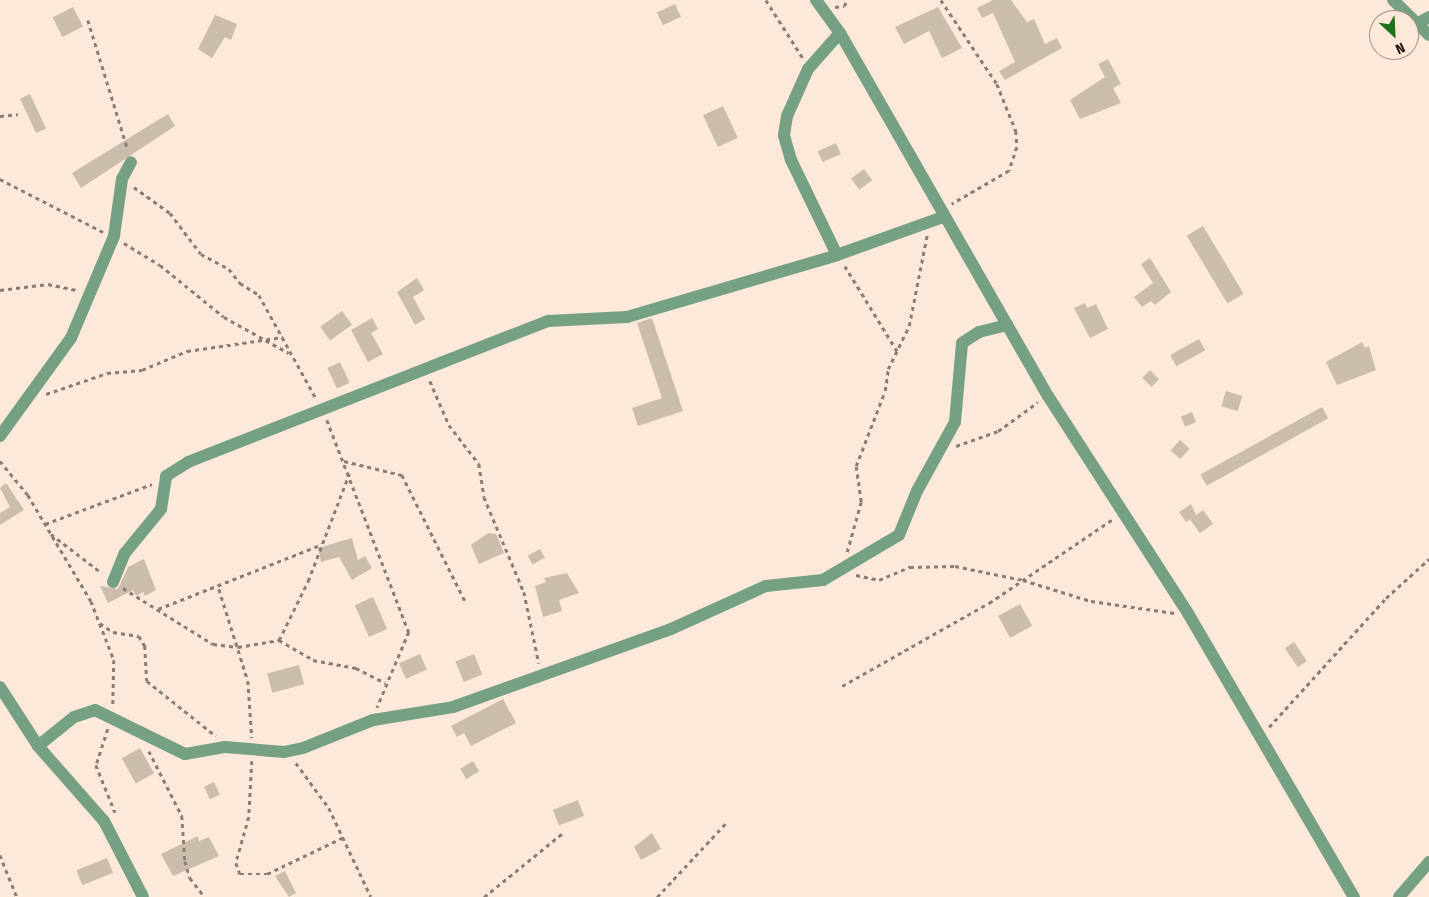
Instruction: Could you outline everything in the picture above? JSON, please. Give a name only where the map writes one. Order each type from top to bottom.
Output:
[{"type":"street","points":[[816,0],[840,33],[941,213],[1048,396],[1189,616],[1354,897]]},
{"type":"street","points":[[1393,0],[1403,10]]},
{"type":"street","points":[[1419,27],[1429,35]]},
{"type":"street","points":[[837,255],[791,160],[784,135],[787,116],[808,69],[840,33]]},
{"type":"street","points":[[0,436],[54,368],[91,294],[114,236],[122,179],[131,162]]},
{"type":"street","points":[[113,582],[126,554],[161,509],[166,476],[212,451],[424,371],[548,321],[628,317],[837,255],[928,223],[941,213]]},
{"type":"street","points":[[38,746],[81,714],[95,710],[185,754],[225,747],[253,751],[284,752],[338,737],[373,720],[438,712],[671,629],[766,586],[812,583],[842,569],[899,535],[938,452],[955,422],[962,343],[979,332],[1007,325]]},
{"type":"street","points":[[0,687],[38,746],[104,821],[143,897]]},
{"type":"street","points":[[1399,897],[1429,862]]},
{"type":"path","points":[[766,0],[808,69]]},
{"type":"path","points":[[941,0],[1011,109],[1017,147],[1009,171],[999,179],[941,213]]},
{"type":"path","points":[[88,20],[118,107],[131,162],[134,188],[170,213],[200,254],[229,269],[240,283],[259,295],[322,410],[349,472],[408,632],[385,683],[373,720]]},
{"type":"path","points":[[0,116],[18,114]]},
{"type":"path","points":[[0,179],[114,236],[160,265],[224,318],[290,353]]},
{"type":"path","points":[[928,223],[909,326],[897,352],[856,466],[861,502],[842,569],[879,580],[910,567],[940,565],[1023,580],[1091,601],[1189,616]]},
{"type":"path","points":[[837,255],[897,352]]},
{"type":"path","points":[[0,290],[48,284],[91,294]]},
{"type":"path","points":[[27,401],[107,373],[142,370],[187,351],[283,337]]},
{"type":"path","points":[[424,371],[449,425],[479,464],[484,497],[524,592],[541,675]]},
{"type":"path","points":[[938,452],[998,431],[1048,396]]},
{"type":"path","points":[[0,461],[45,524],[99,622],[115,670],[109,716],[96,765],[119,821]]},
{"type":"path","points":[[344,461],[402,475],[466,602]]},
{"type":"path","points":[[279,640],[308,582],[318,546],[349,472]]},
{"type":"path","points":[[45,524],[130,495],[166,476]]},
{"type":"path","points":[[842,686],[1023,580],[1123,512]]},
{"type":"path","points":[[50,533],[113,582],[204,640],[238,646],[279,640],[313,660],[356,668],[385,683]]},
{"type":"path","points":[[158,610],[219,589],[318,546]]},
{"type":"path","points":[[1260,737],[1361,625],[1429,559]]},
{"type":"path","points":[[219,589],[248,681],[253,751],[249,817],[236,863],[240,874],[267,874],[344,837]]},
{"type":"path","points":[[99,622],[113,632],[139,636],[146,652],[147,682],[225,747]]},
{"type":"path","points":[[137,731],[174,797],[182,816],[184,861],[190,878],[205,897]]},
{"type":"path","points":[[284,752],[308,776],[344,837],[371,897]]},
{"type":"path","points":[[657,897],[725,824]]},
{"type":"path","points":[[484,897],[564,832]]},
{"type":"path","points":[[0,856],[17,897]]},
{"type":"building","points":[[993,0],[1011,0],[1027,22],[1034,19],[1045,44],[1057,38],[1062,48],[1005,80],[999,71],[1015,62],[993,13],[982,18],[977,8]]},
{"type":"building","points":[[675,4],[681,17],[663,25],[657,12]]},
{"type":"building","points":[[73,7],[83,27],[62,37],[53,17]]},
{"type":"building","points":[[938,7],[962,48],[942,58],[929,31],[904,44],[895,27]]},
{"type":"building","points":[[215,15],[237,24],[231,40],[225,37],[212,58],[198,49]]},
{"type":"building","points":[[1108,59],[1121,84],[1113,88],[1121,103],[1080,119],[1070,100],[1105,77],[1098,64]]},
{"type":"building","points":[[30,94],[46,128],[36,133],[20,99]]},
{"type":"building","points":[[723,106],[738,138],[718,147],[703,115]]},
{"type":"building","points":[[168,114],[175,126],[81,188],[72,173]]},
{"type":"building","points":[[836,143],[841,154],[823,162],[818,151]]},
{"type":"building","points":[[864,169],[872,180],[859,190],[851,178]]},
{"type":"building","points":[[1203,226],[1244,294],[1227,304],[1187,236]]},
{"type":"building","points":[[1150,258],[1171,292],[1155,305],[1151,301],[1142,307],[1134,297],[1153,283],[1141,264]]},
{"type":"building","points":[[417,278],[424,290],[413,297],[425,319],[415,325],[397,292]]},
{"type":"building","points":[[1085,303],[1087,308],[1096,304],[1108,329],[1090,338],[1074,308]]},
{"type":"building","points":[[342,311],[352,325],[330,341],[320,327]]},
{"type":"building","points":[[372,318],[378,329],[371,333],[383,354],[368,362],[351,330]]},
{"type":"building","points":[[652,318],[683,411],[638,426],[632,408],[662,398],[637,323]]},
{"type":"building","points":[[1199,339],[1205,350],[1176,366],[1170,355]]},
{"type":"building","points":[[1362,342],[1365,348],[1369,346],[1376,370],[1337,385],[1326,362]]},
{"type":"building","points":[[340,362],[350,383],[337,389],[327,368]]},
{"type":"building","points":[[1150,370],[1159,379],[1151,387],[1142,378]]},
{"type":"building","points":[[1226,391],[1242,396],[1238,411],[1221,406]]},
{"type":"building","points":[[1322,407],[1328,418],[1207,486],[1200,474]]},
{"type":"building","points":[[1192,412],[1196,422],[1185,427],[1181,416]]},
{"type":"building","points":[[1180,440],[1190,449],[1180,459],[1171,450]]},
{"type":"building","points":[[6,483],[24,510],[0,525],[0,513],[10,507],[0,488]]},
{"type":"building","points":[[1191,504],[1196,515],[1186,522],[1179,512]]},
{"type":"building","points":[[1203,510],[1213,524],[1200,533],[1190,519]]},
{"type":"building","points":[[488,533],[496,534],[504,553],[479,564],[471,545]]},
{"type":"building","points":[[352,538],[358,560],[365,556],[372,568],[352,580],[339,557],[321,562],[318,548]]},
{"type":"building","points":[[540,549],[545,558],[533,565],[528,556]]},
{"type":"building","points":[[144,559],[156,590],[145,596],[143,592],[136,596],[133,590],[108,603],[100,586],[118,589],[128,567]]},
{"type":"building","points":[[567,573],[579,593],[559,600],[562,611],[543,617],[535,586],[546,582],[544,578]]},
{"type":"building","points":[[373,597],[387,629],[369,637],[355,605]]},
{"type":"building","points":[[1020,604],[1032,626],[1010,638],[998,616]]},
{"type":"building","points":[[1294,642],[1307,661],[1298,667],[1285,648]]},
{"type":"building","points":[[420,654],[427,670],[406,679],[399,663]]},
{"type":"building","points":[[474,654],[482,674],[464,682],[455,661]]},
{"type":"building","points":[[299,665],[304,684],[272,693],[267,674]]},
{"type":"building","points":[[503,699],[516,723],[471,746],[464,733],[457,737],[451,726]]},
{"type":"building","points":[[140,748],[154,773],[136,784],[122,758]]},
{"type":"building","points":[[473,761],[479,771],[466,779],[460,769]]},
{"type":"building","points":[[214,782],[220,795],[210,799],[204,787]]},
{"type":"building","points":[[578,800],[584,816],[559,826],[553,810]]},
{"type":"building","points":[[652,833],[661,849],[641,860],[634,847]]},
{"type":"building","points":[[198,836],[199,841],[209,837],[219,856],[173,876],[161,854]]},
{"type":"building","points":[[107,858],[113,873],[82,885],[76,870]]},
{"type":"building","points":[[285,871],[296,893],[289,897],[275,876]]}]
